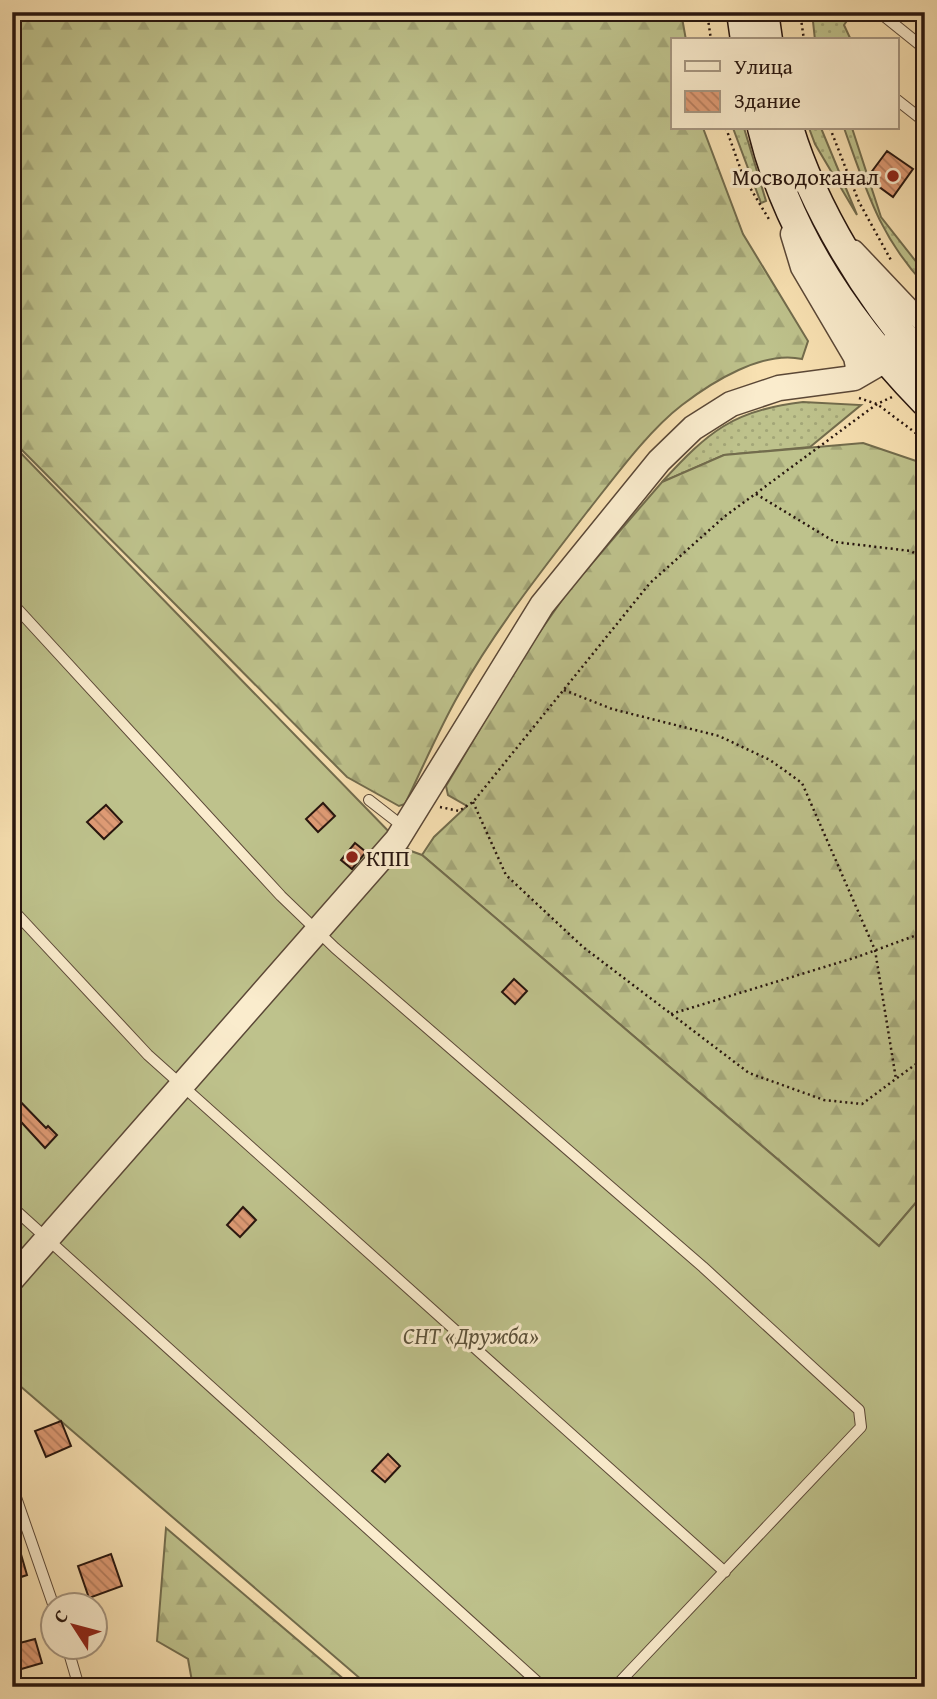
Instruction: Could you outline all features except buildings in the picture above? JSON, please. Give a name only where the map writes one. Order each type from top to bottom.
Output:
[{"type":"main road","points":[[741,12],[745,38]]},
{"type":"main road","points":[[764,12],[768,38]]},
{"type":"main road","points":[[763,130],[778,184],[829,282],[885,360],[925,402]]},
{"type":"main road","points":[[790,130],[805,172],[836,232],[880,307],[925,362]]},
{"type":"street","points":[[778,184],[803,267],[856,357],[858,367],[853,387]]},
{"type":"street","points":[[836,232],[925,325]]},
{"type":"street","points":[[12,1279],[48,1241],[405,829],[472,713],[542,605],[639,483],[680,440],[717,412],[748,397],[779,388],[853,387],[885,360],[894,337],[880,307]]},
{"type":"street","points":[[885,360],[912,366],[925,376]]},
{"type":"lane","points":[[879,12],[925,48]]},
{"type":"lane","points":[[898,101],[925,122]]},
{"type":"lane","points":[[12,603],[281,896],[703,1267],[859,1410],[861,1427],[615,1687]]},
{"type":"lane","points":[[369,800],[405,829]]},
{"type":"lane","points":[[12,909],[127,1033],[725,1572]]},
{"type":"lane","points":[[12,1207],[543,1687]]},
{"type":"lane","points":[[12,1486],[48,1590]]},
{"type":"lane","points":[[71,1660],[79,1687]]},
{"type":"path","points":[[707,12],[711,38]]},
{"type":"path","points":[[800,12],[804,38]]},
{"type":"path","points":[[727,130],[743,176],[776,231]]},
{"type":"path","points":[[831,130],[859,202],[892,262]]},
{"type":"path","points":[[853,387],[925,440]]},
{"type":"path","points":[[433,804],[459,811],[473,802],[650,583],[686,548],[877,404]]},
{"type":"path","points":[[756,494],[835,542],[911,551],[925,560]]},
{"type":"path","points":[[564,690],[612,709],[719,736],[770,760],[802,783],[875,950],[896,1079]]},
{"type":"path","points":[[473,802],[506,875],[583,947],[749,1073],[824,1100],[862,1104],[916,1064],[925,1054]]},
{"type":"path","points":[[671,1014],[925,932]]},
{"type":"green space","points":[[12,12],[681,12],[686,38],[671,38],[671,130],[704,130],[743,234],[808,341],[802,359],[771,359],[739,370],[708,387],[682,405],[644,441],[553,556],[488,647],[452,707],[405,804],[399,806],[347,777],[12,440]]},
{"type":"green space","points":[[812,12],[853,12],[844,25],[850,38],[815,38]]},
{"type":"green space","points":[[734,130],[745,130],[766,201],[761,203]]},
{"type":"green space","points":[[810,130],[822,130],[857,215],[815,144]]},
{"type":"green space","points":[[845,130],[853,130],[881,217],[925,273],[925,285],[896,248],[867,192]]},
{"type":"green space","points":[[803,402],[861,405],[810,447],[724,455],[662,482],[723,426],[758,411]]},
{"type":"green space","points":[[863,443],[925,464],[925,1192],[879,1246],[422,855],[434,837],[467,806],[448,795],[446,786],[525,653],[569,590],[662,482],[724,455]]},
{"type":"green space","name":"СНТ «Дружба»","points":[[12,444],[397,840],[411,851],[422,855],[879,1246],[925,1192],[925,1687],[370,1687],[12,1379]]},
{"type":"green space","points":[[166,1528],[353,1687],[193,1687],[188,1659],[157,1641]]},
{"type":"place","name":"Мосводоканал","points":[[893,176]]},
{"type":"place","name":"КПП","points":[[352,857]]}]
